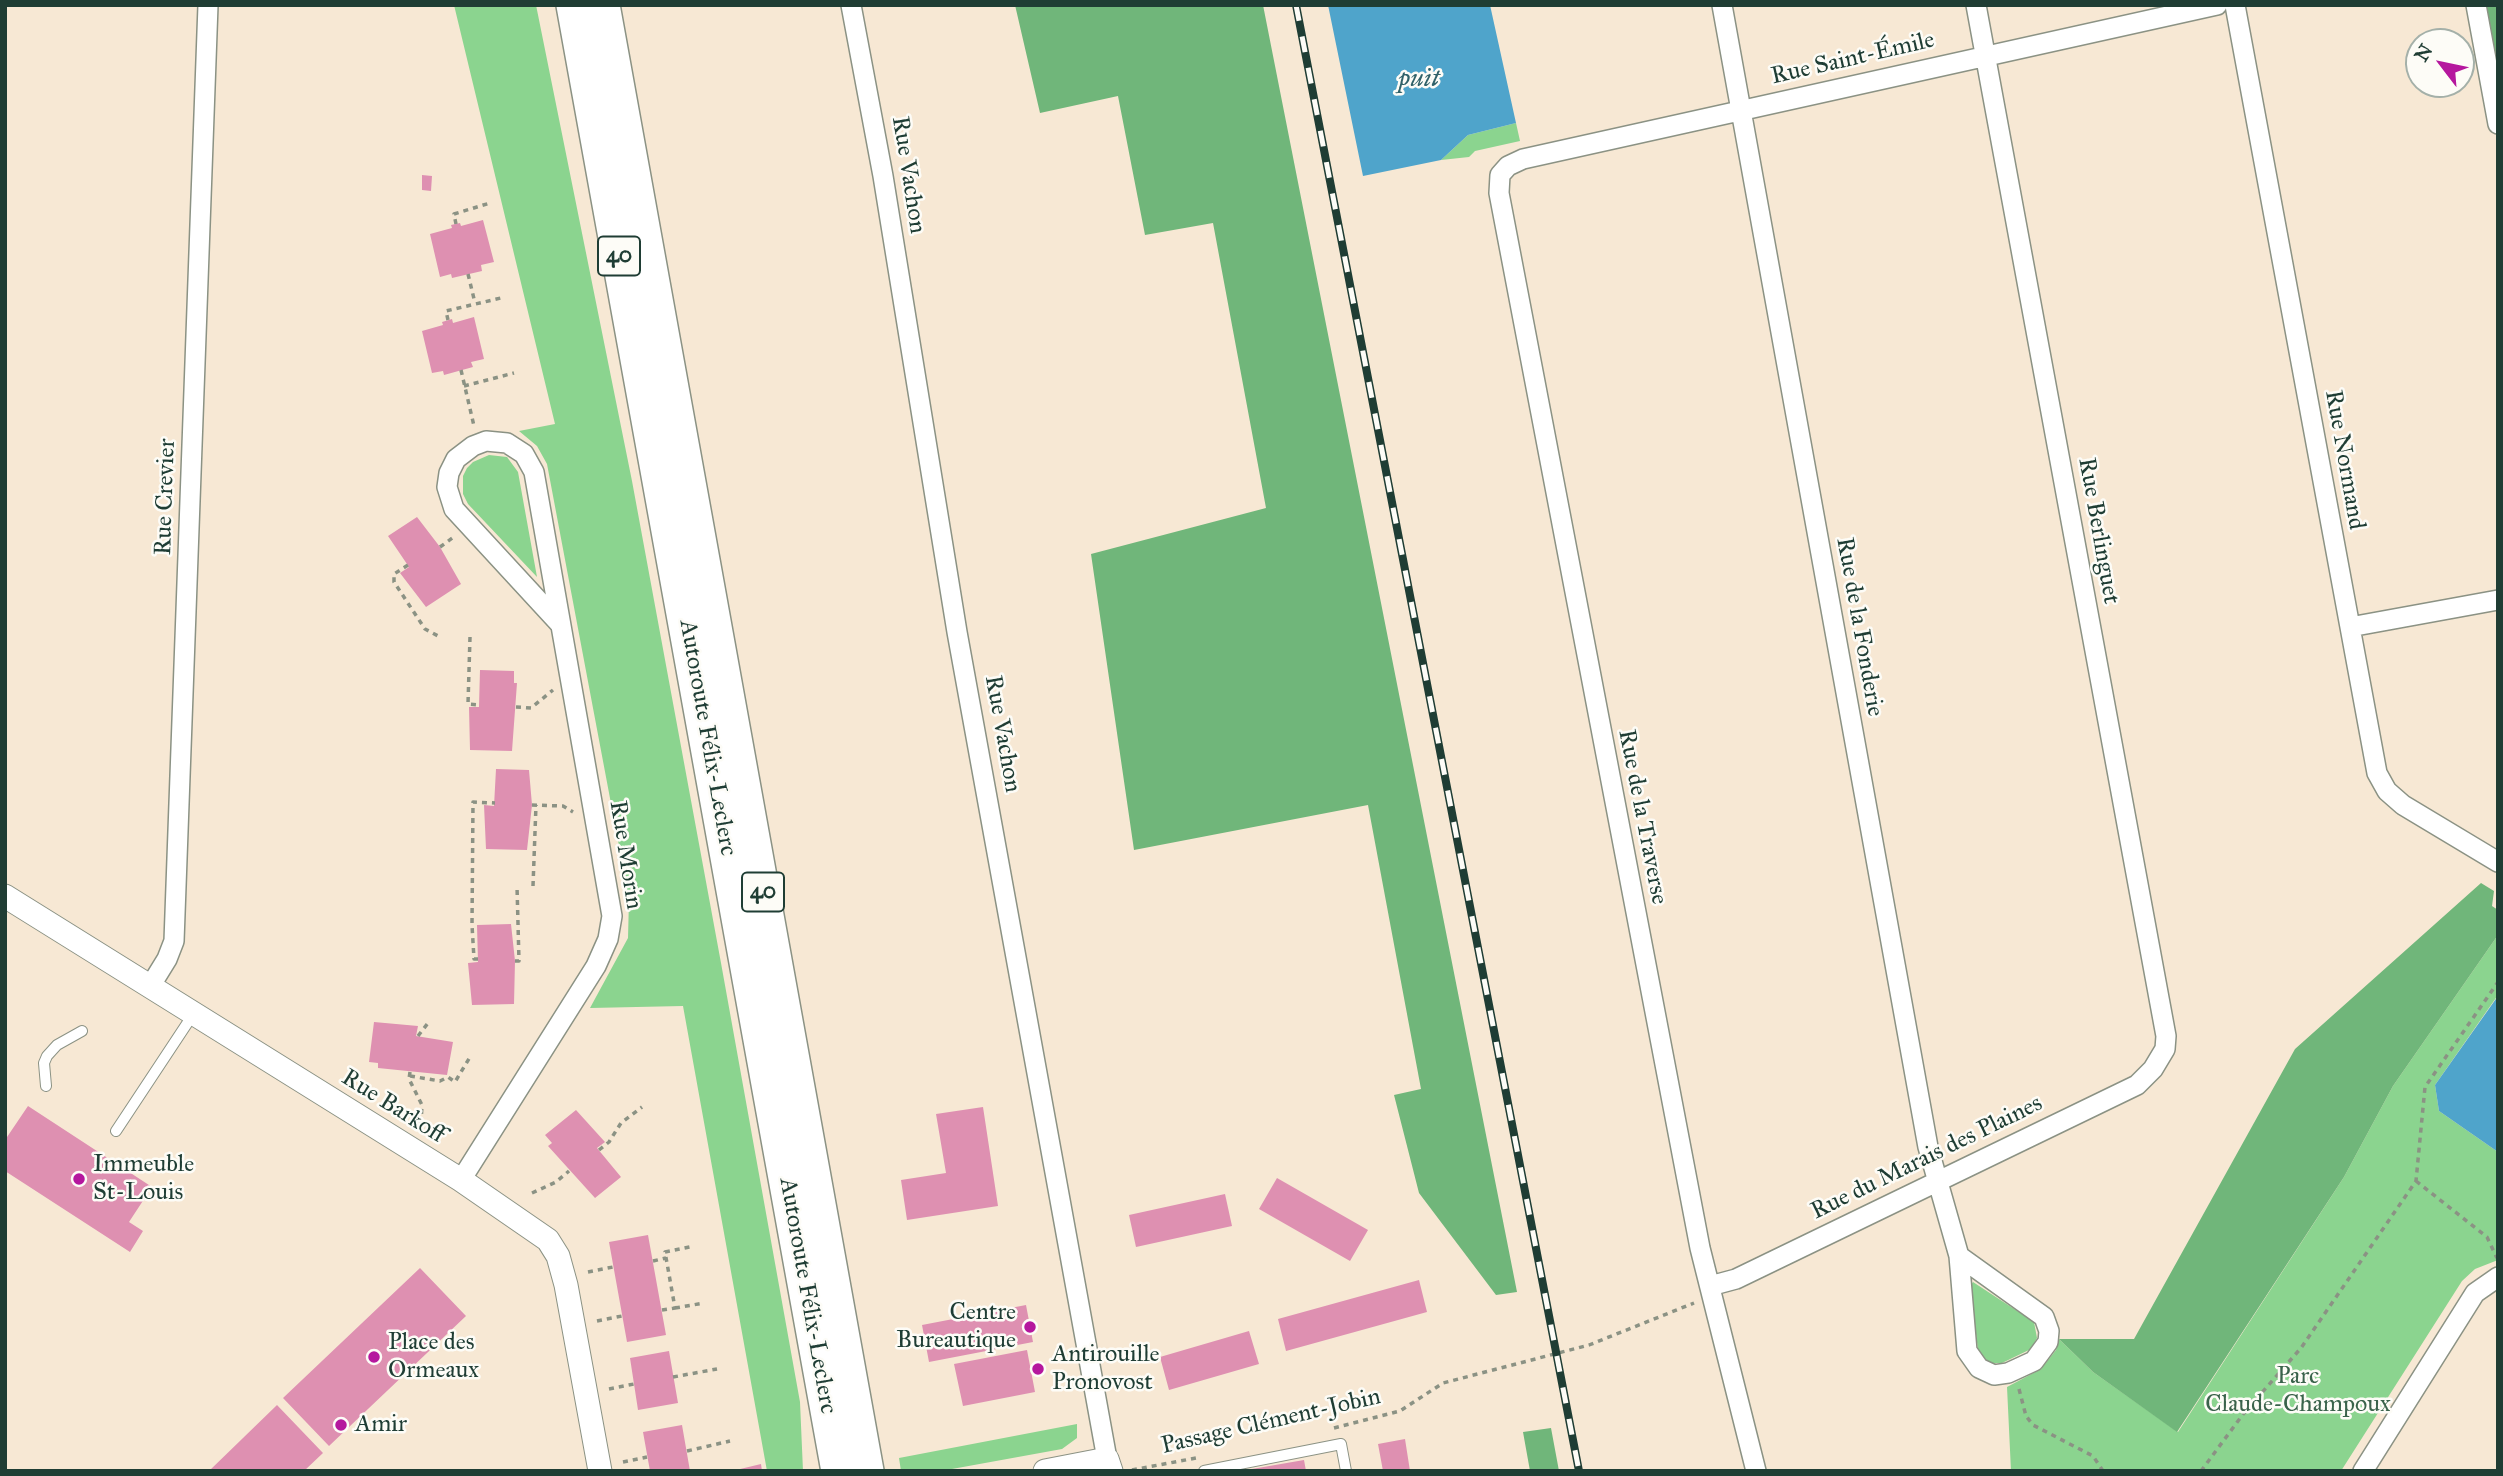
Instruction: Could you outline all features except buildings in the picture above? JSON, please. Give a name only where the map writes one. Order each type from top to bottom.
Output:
[{"type":"highway","name":"Autoroute Félix-Leclerc","points":[[573,5],[838,1471]]},
{"type":"highway","name":"Autoroute Félix-Leclerc","points":[[603,5],[867,1471]]},
{"type":"street","name":"Rue Crevier","points":[[151,985],[167,959],[174,941],[208,5]]},
{"type":"street","name":"Rue Vachon","points":[[851,5],[883,176],[957,632],[1109,1465]]},
{"type":"street","name":"Rue de la Fonderie","points":[[1722,5],[1928,1147],[1959,1256],[1969,1356],[1979,1368],[1989,1373],[2005,1374],[2014,1370]]},
{"type":"street","name":"Rue Berlinguet","points":[[1976,5],[2166,1036],[2165,1049],[2158,1064]]},
{"type":"street","name":"Rue Saint-Émile","points":[[1503,170],[1523,159],[1985,54],[2217,5]]},
{"type":"street","name":"Rue Normand","points":[[2235,5],[2372,756],[2381,783],[2403,806],[2498,862]]},
{"type":"street","points":[[2476,5],[2498,124]]},
{"type":"street","name":"Rue de la Traverse","points":[[1503,170],[1499,193],[1695,1222],[1756,1471]]},
{"type":"street","name":"Rue Morin","points":[[461,1180],[596,966],[610,931],[609,891],[536,484],[528,460],[519,450],[501,441],[473,446],[456,459],[449,473],[447,487],[454,509],[559,624]]},
{"type":"street","points":[[2350,627],[2498,600]]},
{"type":"street","name":"Rue Barkoff","points":[[5,896],[151,985],[532,1227],[556,1251],[568,1292],[600,1471]]},
{"type":"street","name":"Rue du Marais des Plaines","points":[[1710,1286],[1736,1279],[2137,1085],[2158,1064]]},
{"type":"street","points":[[1959,1256],[2037,1308],[2046,1321],[2048,1342],[2042,1354],[2034,1361],[2014,1370]]},
{"type":"street","points":[[2365,1470],[2475,1293],[2498,1277]]},
{"type":"street","points":[[1045,1471],[1109,1465]]},
{"type":"lane","points":[[116,1131],[194,1013]]},
{"type":"lane","points":[[46,1086],[44,1063],[47,1056],[57,1045],[82,1031]]},
{"type":"lane","points":[[1204,1471],[1341,1444],[1346,1471]]},
{"type":"path","points":[[456,224],[454,214],[490,203]]},
{"type":"path","points":[[468,274],[475,303]]},
{"type":"path","points":[[448,320],[446,311],[501,298]]},
{"type":"path","points":[[461,370],[475,429]]},
{"type":"path","points":[[464,386],[514,373]]},
{"type":"path","points":[[440,547],[456,536]]},
{"type":"path","points":[[408,565],[394,574],[394,582],[425,629],[440,637]]},
{"type":"path","points":[[470,637],[468,704],[479,705]]},
{"type":"path","points":[[516,707],[531,708],[554,688]]},
{"type":"path","points":[[478,960],[474,959],[472,925],[473,803],[495,803]]},
{"type":"path","points":[[533,886],[534,805],[563,806],[578,813]]},
{"type":"path","points":[[515,961],[519,961],[517,886]]},
{"type":"path","points":[[2200,1471],[2244,1413],[2301,1348],[2416,1181],[2425,1087],[2498,982]]},
{"type":"path","points":[[418,1036],[428,1023]]},
{"type":"path","points":[[421,1123],[422,1105],[410,1074],[440,1081],[448,1077],[455,1082],[470,1057]]},
{"type":"path","points":[[599,1150],[609,1142],[621,1123],[642,1107]]},
{"type":"path","points":[[532,1193],[556,1182],[569,1171]]},
{"type":"path","points":[[2416,1181],[2487,1237],[2498,1259]]},
{"type":"path","points":[[675,1308],[665,1252],[694,1245]]},
{"type":"path","points":[[653,1261],[666,1258]]},
{"type":"path","points":[[588,1272],[613,1267]]},
{"type":"path","points":[[662,1310],[704,1303]]},
{"type":"path","name":"Passage Clément-Jobin","points":[[1331,1429],[1400,1411],[1443,1383],[1589,1345],[1693,1303]]},
{"type":"path","points":[[597,1321],[622,1316]]},
{"type":"path","points":[[673,1377],[717,1368]]},
{"type":"path","points":[[2014,1370],[2026,1416],[2032,1425],[2092,1456],[2103,1471]]},
{"type":"path","points":[[609,1389],[634,1384]]},
{"type":"path","points":[[687,1451],[730,1441]]},
{"type":"path","points":[[623,1462],[647,1457]]},
{"type":"path","name":"Passage Clément-Jobin","points":[[1130,1471],[1201,1458]]},
{"type":"green space","points":[[454,5],[536,5],[632,481],[721,963],[800,1402],[803,1471],[767,1471],[683,1006],[590,1008],[628,938],[629,899],[547,464],[537,446],[519,431],[555,424]]},
{"type":"green space","points":[[1015,5],[1263,5],[1517,1292],[1496,1295],[1419,1193],[1394,1095],[1421,1089],[1368,805],[1134,850],[1091,554],[1266,508],[1213,223],[1145,235],[1118,96],[1040,113]]},
{"type":"green space","points":[[2482,5],[2498,5],[2498,105]]},
{"type":"green space","points":[[1516,123],[1520,141],[1475,151],[1469,157],[1441,160],[1468,135]]},
{"type":"green space","points":[[489,455],[507,457],[518,472],[537,577],[468,504],[463,494],[463,476],[467,468],[473,462]]},
{"type":"green space","points":[[2481,883],[2494,891],[2492,906],[2498,910],[2498,935],[2393,1086],[2344,1177],[2177,1432],[2093,1372],[2059,1339],[2134,1339],[2295,1049]]},
{"type":"green space","name":"Parc Claude-Champoux","points":[[2498,935],[2498,995],[2435,1085],[2439,1111],[2498,1152],[2498,1260],[2475,1269],[2462,1281],[2341,1471],[2011,1471],[2007,1387],[2041,1369],[2056,1350],[2059,1339],[2093,1372],[2178,1432],[2344,1177],[2393,1086]]},
{"type":"green space","points":[[1973,1282],[2034,1322],[2037,1338],[2031,1349],[2002,1363],[1992,1363],[1983,1358],[1978,1350],[1970,1286]]},
{"type":"green space","points":[[1077,1424],[1077,1438],[1062,1449],[941,1471],[901,1471],[899,1458]]},
{"type":"green space","points":[[1551,1428],[1559,1471],[1530,1471],[1523,1432]]},
{"type":"water","name":"puit","points":[[1328,5],[1490,5],[1516,123],[1468,135],[1441,160],[1363,176]]},
{"type":"water","points":[[2498,996],[2498,1152],[2439,1111],[2435,1085]]},
{"type":"railway","points":[[1296,5],[1579,1471]]},
{"type":"place","name":"Immeuble St-Louis","points":[[79,1179]]},
{"type":"place","name":"Centre Bureautique","points":[[1030,1327]]},
{"type":"place","name":"Place des Ormeaux","points":[[374,1357]]},
{"type":"place","name":"Antirouille Pronovost","points":[[1038,1369]]},
{"type":"place","name":"Amir","points":[[341,1425]]}]
